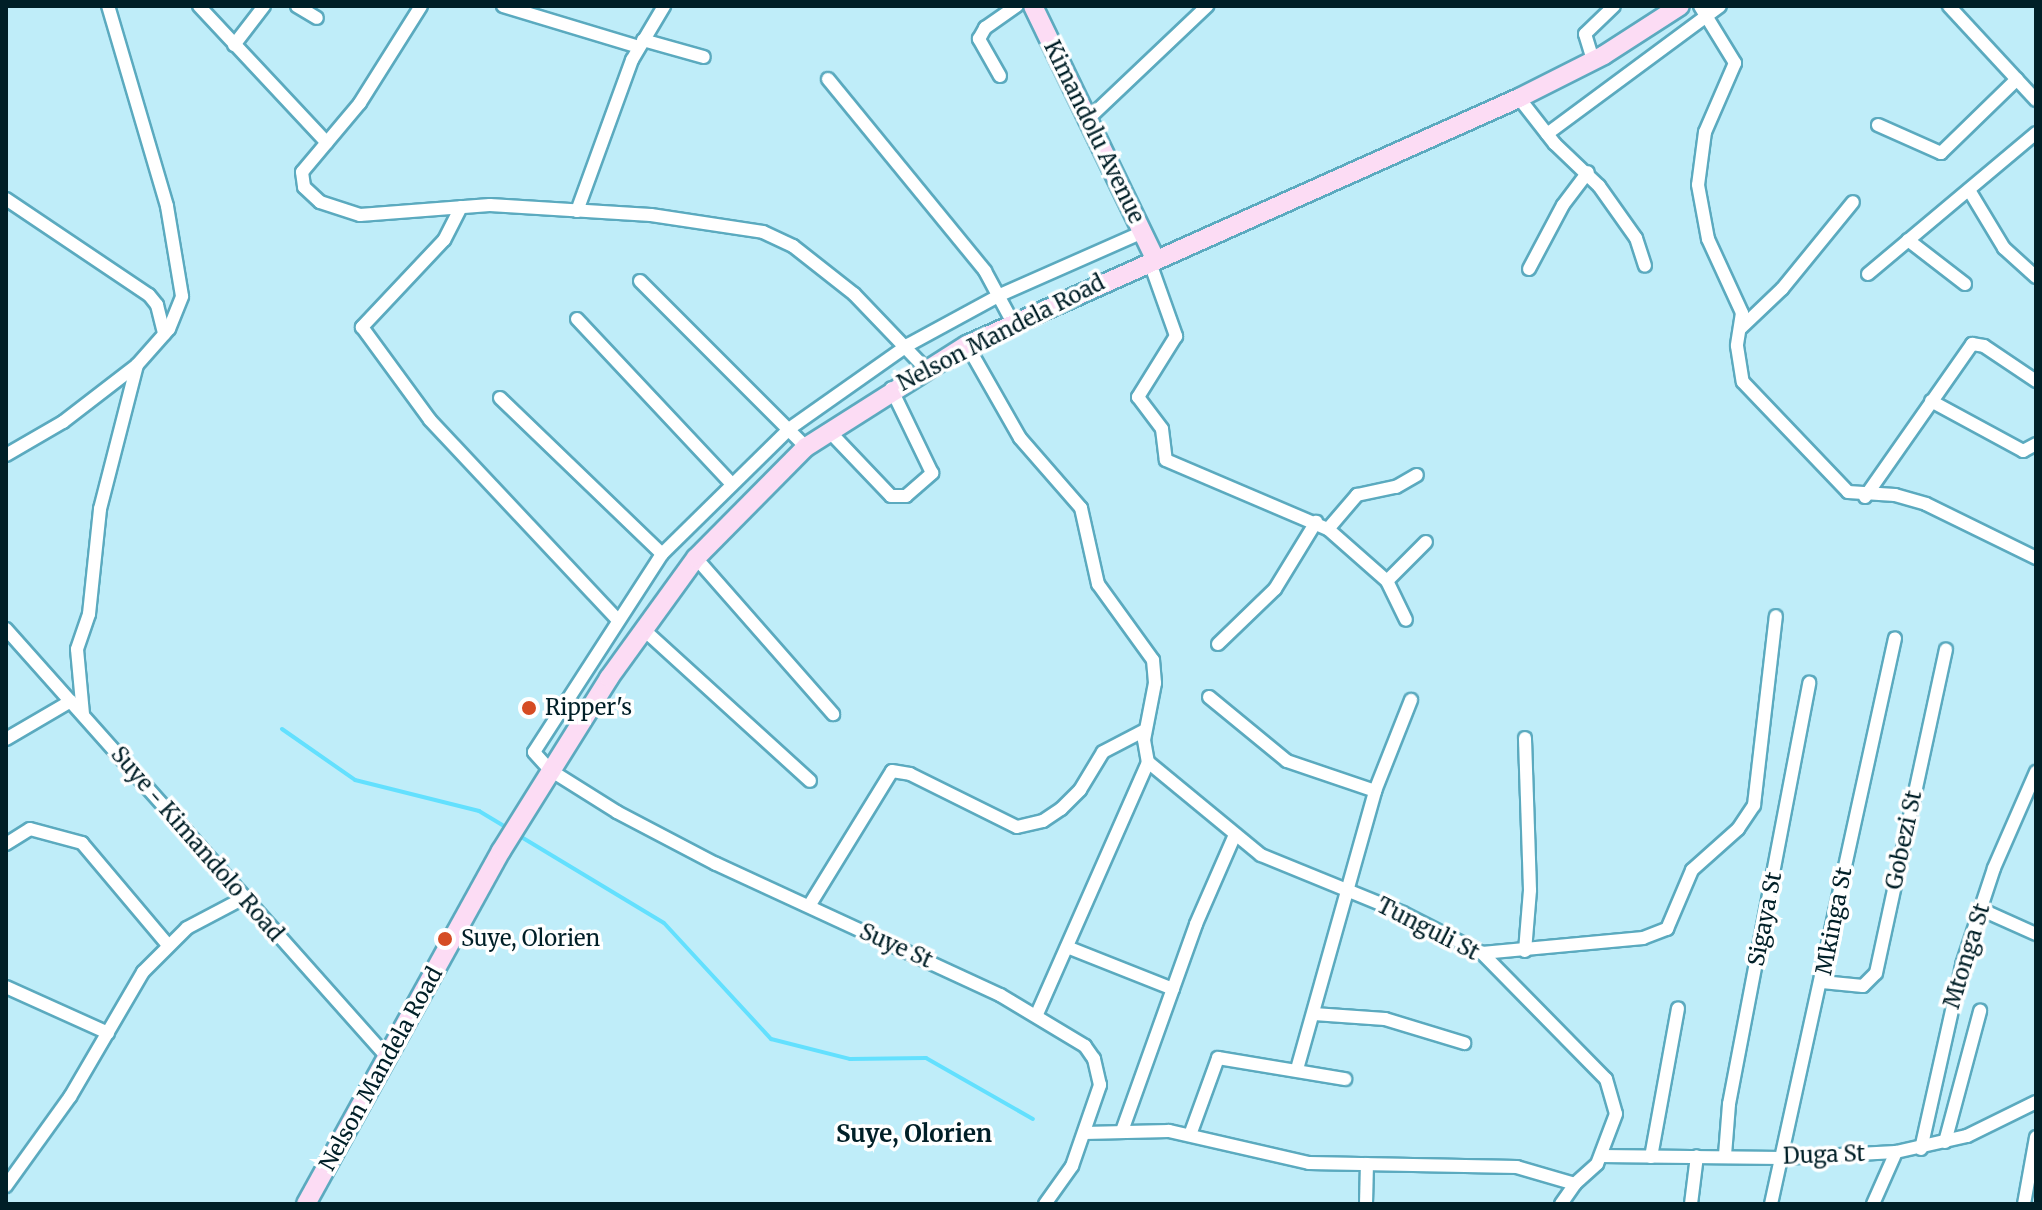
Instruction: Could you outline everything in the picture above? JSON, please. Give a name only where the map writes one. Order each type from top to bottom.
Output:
[{"type":"main road","name":"Kimandolu Avenue","points":[[1033,6],[1143,232],[1152,259]]},
{"type":"main road","name":"Nelson Mandela Road","points":[[306,1204],[526,808],[642,628],[696,558],[806,447],[891,388],[967,345],[1152,259],[1519,98],[1593,60],[1680,6]]},
{"type":"street","points":[[6,455],[63,422],[137,365],[164,334],[182,296],[182,270],[108,6]]},
{"type":"street","points":[[199,6],[327,143]]},
{"type":"street","points":[[234,45],[264,6]]},
{"type":"street","points":[[297,6],[317,18]]},
{"type":"street","points":[[421,6],[327,143],[307,164],[301,181],[308,193],[333,209],[388,216],[461,207],[577,211],[651,215],[776,236],[854,294],[908,345],[925,368]]},
{"type":"street","points":[[503,6],[704,57]]},
{"type":"street","points":[[577,211],[641,43],[664,6]]},
{"type":"street","points":[[1000,76],[979,39],[985,28],[1017,6]]},
{"type":"street","points":[[1087,120],[1207,6]]},
{"type":"street","points":[[1593,60],[1585,34],[1614,6]]},
{"type":"street","points":[[1547,134],[1703,11],[1720,6]]},
{"type":"street","points":[[1949,6],[2036,100]]},
{"type":"street","points":[[1703,11],[1735,63],[1705,132],[1699,202],[1708,239],[1742,313],[1738,359],[1751,395],[1840,487],[1865,497],[1895,495],[1926,504],[2036,558]]},
{"type":"street","points":[[828,79],[940,213],[1000,295],[1013,323]]},
{"type":"street","points":[[1878,125],[1941,153],[2017,79]]},
{"type":"street","points":[[1519,98],[1547,134],[1588,172],[1636,238],[1645,266]]},
{"type":"street","points":[[1868,274],[2036,133]]},
{"type":"street","points":[[1529,269],[1563,205],[1588,172]]},
{"type":"street","points":[[1969,190],[2004,248],[2036,277]]},
{"type":"street","points":[[6,199],[149,295],[157,305],[164,334]]},
{"type":"street","points":[[1741,328],[1782,289],[1853,202]]},
{"type":"street","points":[[461,207],[452,231],[362,328],[430,420],[617,619]]},
{"type":"street","points":[[550,770],[535,757],[535,746],[662,554],[789,429],[908,345],[1000,295],[1143,232]]},
{"type":"street","points":[[1908,240],[1965,284]]},
{"type":"street","points":[[1152,259],[1176,336],[1138,397],[1162,429],[1166,460],[1328,529],[1387,581],[1406,620]]},
{"type":"street","points":[[640,281],[806,447]]},
{"type":"street","points":[[577,319],[731,483]]},
{"type":"street","points":[[1865,497],[1931,401],[1976,343],[2036,381]]},
{"type":"street","points":[[967,345],[1020,438],[1081,508],[1098,584],[1153,660],[1155,683],[1145,730],[1148,762],[1037,1014]]},
{"type":"street","points":[[83,714],[77,649],[88,619],[100,509],[137,365]]},
{"type":"street","points":[[828,430],[891,496],[906,496],[932,473],[891,388]]},
{"type":"street","points":[[500,398],[662,554]]},
{"type":"street","points":[[1931,401],[2023,451],[2036,444]]},
{"type":"street","points":[[1328,529],[1357,495],[1396,487],[1417,475]]},
{"type":"street","points":[[1218,644],[1275,589],[1316,522]]},
{"type":"street","points":[[1387,581],[1426,542]]},
{"type":"street","points":[[696,558],[833,714]]},
{"type":"street","points":[[1482,953],[1643,938],[1667,929],[1692,870],[1738,829],[1754,805],[1776,616]]},
{"type":"street","points":[[642,628],[810,781]]},
{"type":"street","name":"Suye - Kimandolo Road","points":[[6,629],[154,789],[242,899],[388,1058]]},
{"type":"street","name":"Mkinga St","points":[[1771,1204],[1895,638]]},
{"type":"street","name":"Gobezi St","points":[[1822,982],[1863,986],[1876,973],[1946,649]]},
{"type":"street","name":"Sigaya St","points":[[1725,1155],[1729,1104],[1809,683]]},
{"type":"street","points":[[1209,697],[1287,761],[1375,791]]},
{"type":"street","points":[[1297,1069],[1351,891],[1375,791],[1411,700]]},
{"type":"street","points":[[6,739],[71,701]]},
{"type":"street","points":[[809,906],[892,771],[910,774],[1017,827],[1043,821],[1061,809],[1080,790],[1103,752],[1145,730]]},
{"type":"street","points":[[1525,738],[1530,890],[1525,951]]},
{"type":"street","name":"Tunguli St","points":[[1148,762],[1234,837],[1281,864],[1351,891],[1482,953],[1606,1079],[1616,1114],[1601,1156],[1593,1172],[1575,1184],[1561,1204]]},
{"type":"street","name":"Suye St","points":[[550,770],[685,847],[1037,1014],[1085,1046],[1094,1059],[1100,1085],[1072,1166],[1045,1204]]},
{"type":"street","name":"Mtonga St","points":[[1921,1149],[1949,1015],[1980,909],[2036,772]]},
{"type":"street","points":[[6,844],[30,829],[75,839],[167,944]]},
{"type":"street","points":[[1122,1131],[1173,989],[1234,837]]},
{"type":"street","points":[[6,1186],[108,1033],[143,972],[167,944],[242,899]]},
{"type":"street","points":[[1980,909],[2036,934]]},
{"type":"street","points":[[1067,947],[1173,989]]},
{"type":"street","points":[[6,987],[108,1033]]},
{"type":"street","points":[[1651,1157],[1678,1008]]},
{"type":"street","points":[[1945,1142],[1980,1011]]},
{"type":"street","points":[[1314,1014],[1385,1019],[1464,1043]]},
{"type":"street","points":[[1190,1135],[1218,1058],[1345,1079]]},
{"type":"street","name":"Duga St","points":[[1601,1156],[1782,1158],[1921,1149],[1945,1142],[2036,1102]]},
{"type":"street","points":[[1084,1133],[1122,1131],[1190,1135],[1309,1163],[1517,1167],[1575,1184]]},
{"type":"street","points":[[2024,1204],[2036,1137]]},
{"type":"street","points":[[1873,1204],[1896,1152]]},
{"type":"street","points":[[1691,1204],[1697,1156]]},
{"type":"street","points":[[1366,1204],[1367,1164]]},
{"type":"waterway","points":[[282,729],[355,780],[479,811],[507,828]]},
{"type":"waterway","points":[[518,835],[664,923],[771,1039],[850,1059],[926,1058],[1033,1119]]},
{"type":"place","name":"Ripper's","points":[[529,708]]},
{"type":"place","name":"Suye, Olorien","points":[[445,939]]},
{"type":"district","name":"Suye, Olorien","points":[[914,1134]]}]
